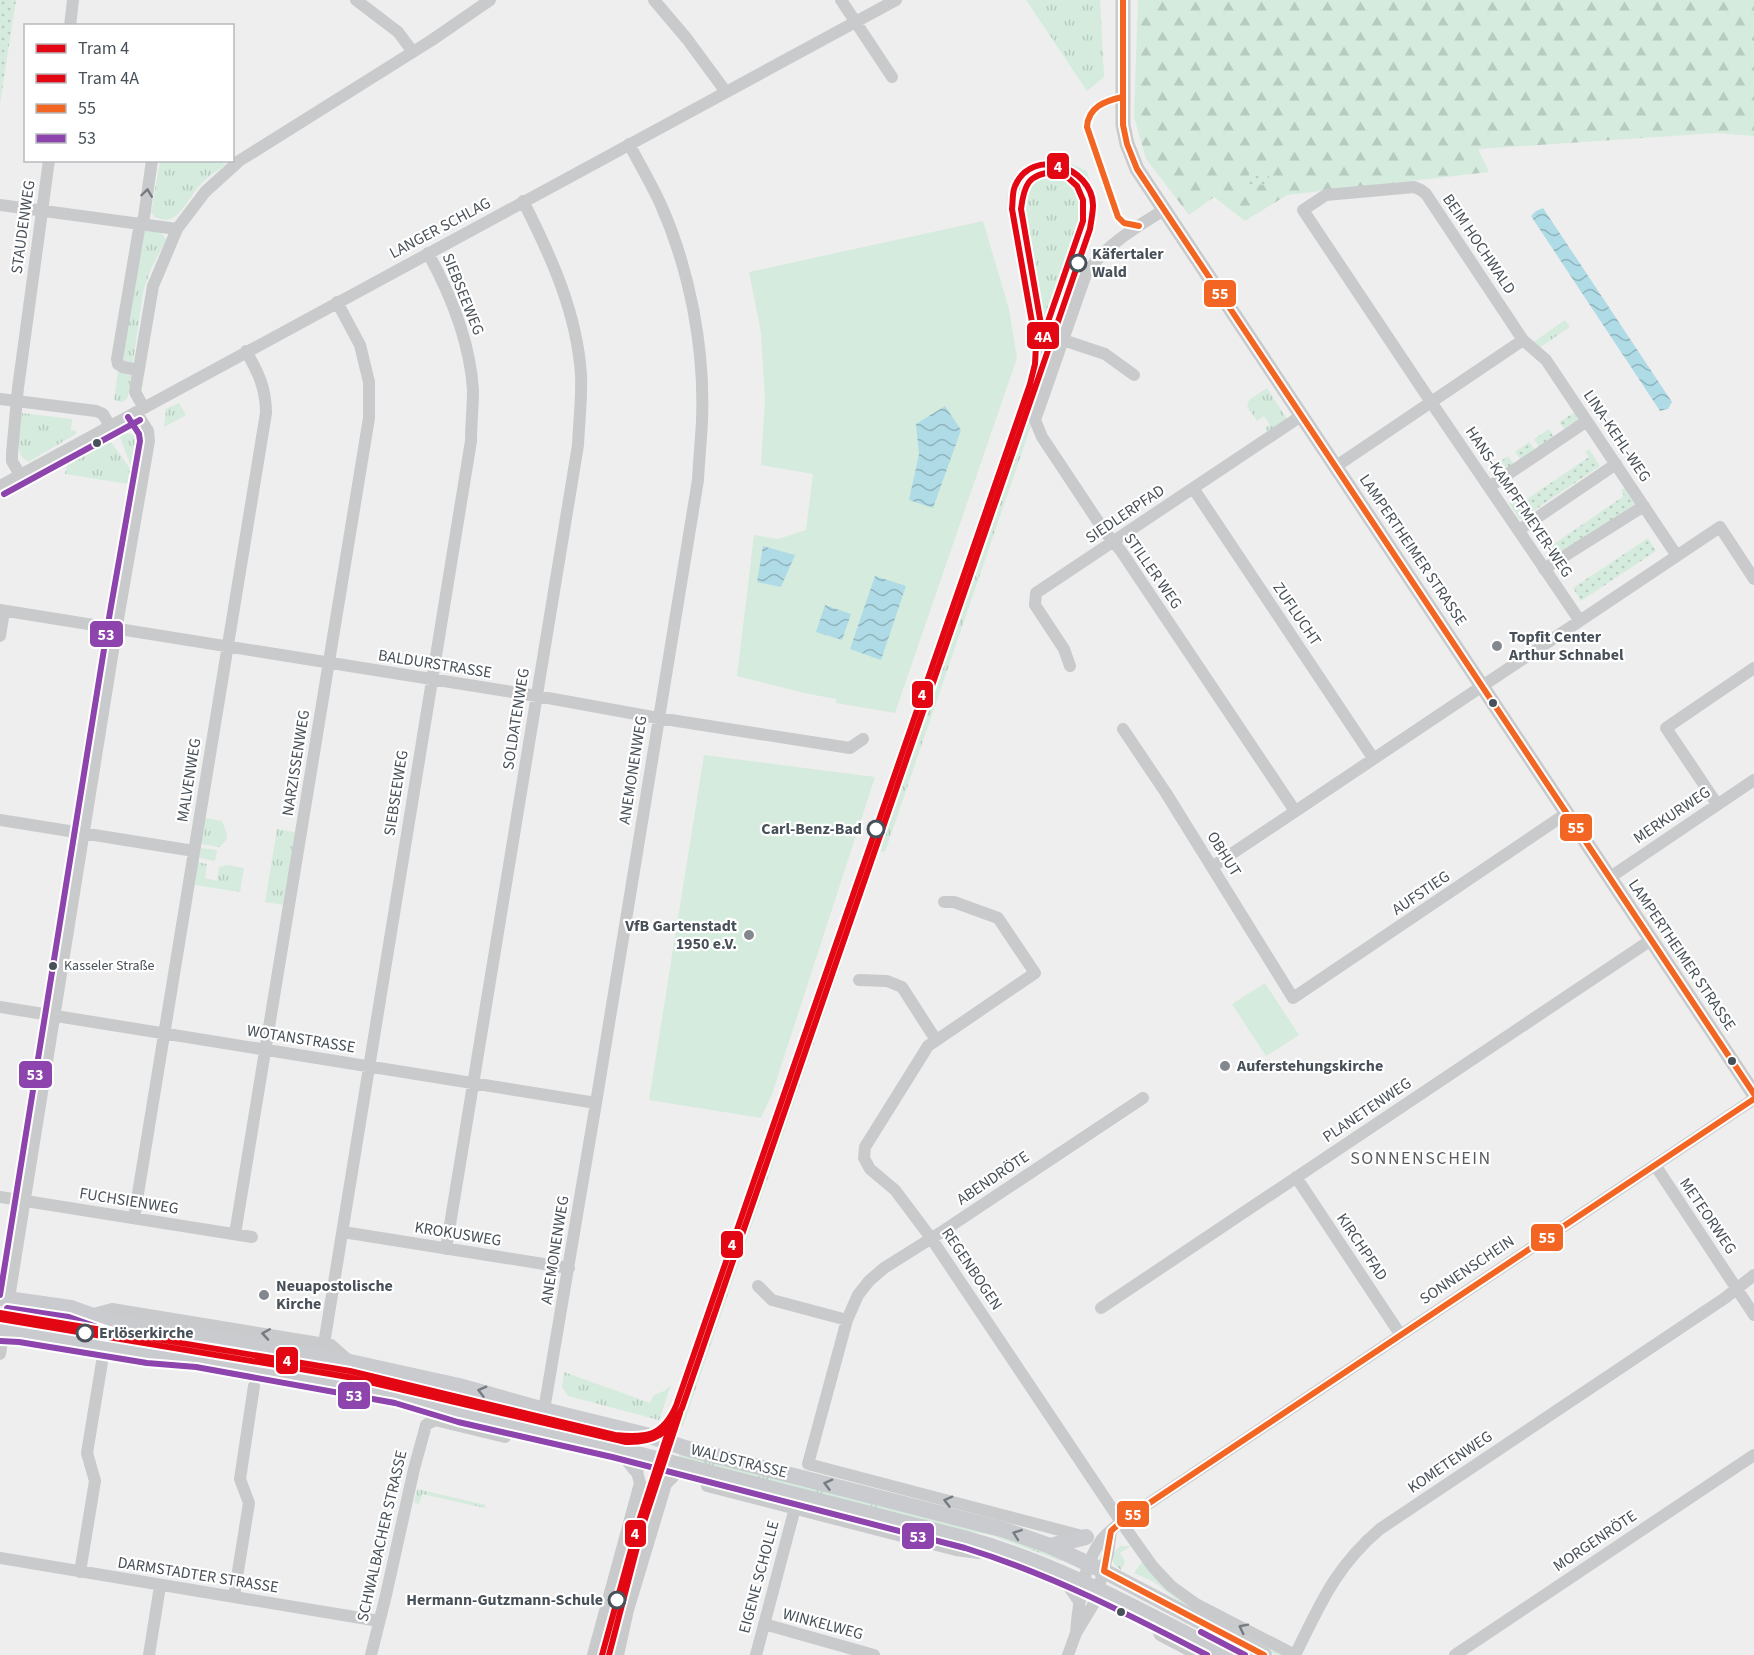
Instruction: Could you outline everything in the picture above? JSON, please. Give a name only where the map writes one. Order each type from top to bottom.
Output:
[{"type":"main road","name":"WALDSTRASSE","points":[[4,1299],[71,1308],[112,1323],[350,1362],[477,1390],[544,1410],[1005,1530],[1050,1546],[1097,1568],[1264,1655]]},
{"type":"main road","name":"WALDSTRASSE","points":[[2,1333],[34,1335],[148,1354],[197,1358],[397,1394],[469,1416],[621,1450],[691,1476],[726,1478],[994,1547],[1061,1572],[1087,1590]]},
{"type":"main road","points":[[505,1437],[544,1432]]},
{"type":"main road","points":[[621,1450],[636,1469]]},
{"type":"main road","points":[[790,1474],[808,1464]]},
{"type":"main road","points":[[1050,1546],[1099,1535]]},
{"type":"main road","points":[[1087,1590],[1153,1618],[1227,1655]]},
{"type":"street","points":[[70,24],[74,0]]},
{"type":"street","points":[[356,0],[398,32],[413,52]]},
{"type":"street","points":[[236,158],[413,52],[490,0]]},
{"type":"street","points":[[654,0],[687,39],[726,92]]},
{"type":"street","points":[[841,0],[892,77]]},
{"type":"street","name":"LANGER SCHLAG","points":[[0,486],[896,0]]},
{"type":"street","name":"LAMPERTHEIMER STRASSE","points":[[1123,0],[1123,125],[1127,144],[1137,169],[1754,1094]]},
{"type":"street","name":"ANEMONENWEG","points":[[544,1410],[597,1103],[698,480],[702,419],[700,359],[692,305],[676,246],[661,205],[629,144]]},
{"type":"street","name":"STAUDENWEG","points":[[20,475],[12,461],[12,453],[49,162]]},
{"type":"street","points":[[138,369],[123,367],[118,364],[117,359],[152,162]]},
{"type":"street","points":[[0,1354],[4,1299],[24,1200],[149,441],[148,430],[135,392],[153,286],[177,229],[205,192],[232,162]]},
{"type":"street","name":"BEIM HOCHWALD","points":[[1431,402],[1303,210],[1326,195],[1414,187],[1421,190],[1523,340]]},
{"type":"street","name":"SOLDATENWEG","points":[[446,1249],[578,445],[581,376],[572,315],[550,256],[523,201]]},
{"type":"street","points":[[0,205],[177,229]]},
{"type":"street","name":"STILLER WEG","points":[[1164,210],[1116,242],[1096,259],[1086,274],[1035,420],[1042,437],[1105,532],[1121,551],[1295,811]]},
{"type":"street","name":"SIEBSEEWEG","points":[[324,1344],[471,441],[472,390],[466,341],[448,294],[428,253]]},
{"type":"street","name":"NARZISSENWEG","points":[[235,1234],[369,418],[369,382],[360,345],[337,302]]},
{"type":"street","points":[[1063,340],[1105,354],[1134,375]]},
{"type":"street","points":[[1335,467],[1523,340]]},
{"type":"street","name":"LINA-KEHL-WEG","points":[[1523,340],[1546,360],[1677,556]]},
{"type":"street","name":"MALVENWEG","points":[[134,1218],[266,412],[266,395],[261,379],[246,351]]},
{"type":"street","points":[[0,399],[96,411],[103,414],[110,426]]},
{"type":"street","name":"HANS-KAMPFFMEYER-WEG","points":[[1431,402],[1580,621]]},
{"type":"street","name":"SIEDLERPFAD","points":[[1070,666],[1064,649],[1035,605],[1036,593],[1301,416]]},
{"type":"street","points":[[1489,487],[1587,421]]},
{"type":"street","points":[[1519,530],[1616,464]]},
{"type":"street","name":"ZUFLUCHT","points":[[1193,488],[1373,758]]},
{"type":"street","points":[[1544,569],[1644,506]]},
{"type":"street","points":[[1212,867],[1720,527],[1754,579]]},
{"type":"street","points":[[0,636],[2,610]]},
{"type":"street","name":"BALDURSTRASSE","points":[[2,610],[850,748],[863,739]]},
{"type":"street","points":[[1717,804],[1666,728],[1754,668]]},
{"type":"street","name":"OBHUT","points":[[1123,729],[1293,998]]},
{"type":"street","name":"MERKURWEG","points":[[1609,878],[1754,780]]},
{"type":"street","name":"AUFSTIEG","points":[[1293,998],[1567,813]]},
{"type":"street","points":[[0,820],[194,851]]},
{"type":"street","name":"REGENBOGEN","points":[[944,902],[954,902],[998,918],[1035,973],[936,1040],[923,1053],[865,1147],[864,1158],[870,1168],[908,1205],[1121,1522]]},
{"type":"street","name":"PLANETENWEG","points":[[1101,1308],[1651,940]]},
{"type":"street","points":[[859,980],[887,981],[902,987],[936,1040]]},
{"type":"street","name":"WOTANSTRASSE","points":[[0,1007],[597,1103]]},
{"type":"street","name":"ABENDRÖTE","points":[[808,1464],[847,1320],[858,1295],[868,1281],[884,1268],[1143,1098]]},
{"type":"street","name":"SONNENSCHEIN","points":[[1097,1568],[1096,1548],[1099,1535],[1754,1099]]},
{"type":"street","name":"METEORWEG","points":[[1655,1165],[1754,1315]]},
{"type":"street","name":"KIRCHPFAD","points":[[1296,1178],[1400,1334]]},
{"type":"street","name":"FUCHSIENWEG","points":[[0,1197],[252,1237]]},
{"type":"street","name":"KROKUSWEG","points":[[343,1232],[569,1269]]},
{"type":"street","name":"KOMETENWEG","points":[[1295,1655],[1332,1583],[1345,1563],[1380,1529],[1725,1298],[1754,1275]]},
{"type":"street","points":[[758,1286],[772,1300],[847,1320]]},
{"type":"street","name":"WALDSTRASSE","points":[[90,1315],[112,1309],[331,1345],[350,1362]]},
{"type":"street","points":[[80,1572],[95,1481],[87,1454],[102,1362]]},
{"type":"street","points":[[234,1596],[249,1503],[240,1479],[254,1386]]},
{"type":"street","name":"SCHWALBACHER STRASSE","points":[[370,1655],[426,1425],[435,1420],[505,1437]]},
{"type":"street","name":"MORGENRÖTE","points":[[1455,1655],[1754,1455]]},
{"type":"street","name":"WALDSTRASSE","points":[[808,1464],[1099,1535]]},
{"type":"street","points":[[593,1655],[640,1483],[636,1469]]},
{"type":"street","points":[[618,1655],[628,1610],[666,1484],[691,1476]]},
{"type":"street","name":"WALDSTRASSE","points":[[691,1476],[795,1508],[956,1550],[980,1553],[994,1547]]},
{"type":"street","points":[[634,1502],[658,1509]]},
{"type":"street","name":"EIGENE SCHOLLE","points":[[756,1655],[795,1508]]},
{"type":"street","points":[[1121,1522],[1153,1567],[1171,1586],[1196,1604],[1295,1655]]},
{"type":"street","name":"DARMSTADTER STRASSE","points":[[4,1561],[379,1621]]},
{"type":"street","points":[[1068,1655],[1087,1590],[1097,1568]]},
{"type":"street","points":[[149,1655],[160,1586]]},
{"type":"street","points":[[1076,1633],[1093,1605],[1087,1590]]},
{"type":"street","points":[[1153,1618],[1160,1635],[1198,1655]]},
{"type":"street","name":"WINKELWEG","points":[[764,1624],[874,1655]]},
{"type":"green space","points":[[0,0],[16,0],[0,104]]},
{"type":"green space","points":[[1026,0],[1100,0],[1104,77],[1087,91]]},
{"type":"green space","points":[[1138,0],[1754,0],[1754,136],[1716,133],[1478,149],[1489,172],[1287,195],[1245,221],[1214,197],[1189,215],[1146,159],[1134,117]]},
{"type":"green space","points":[[1048,158],[1062,160],[1087,171],[1098,209],[1094,227],[1081,223],[1041,337],[1059,344],[885,852],[880,851],[683,1426],[667,1422],[1027,383],[1031,359],[1031,336],[1007,198],[1012,182],[1020,171],[1032,163]]},
{"type":"green space","points":[[160,162],[226,162],[199,186],[173,218],[167,220],[151,213]]},
{"type":"green space","points":[[1249,173],[1269,174],[1269,185],[1249,184]]},
{"type":"green space","points":[[983,221],[1009,309],[1017,358],[895,713],[836,703],[836,699],[737,676],[754,535],[778,539],[806,530],[813,474],[761,465],[765,399],[761,333],[749,272]]},
{"type":"green space","points":[[144,230],[160,230],[166,240],[151,269],[143,292],[133,363],[126,363],[121,356]]},
{"type":"green space","points":[[1565,320],[1570,327],[1539,348],[1532,343]]},
{"type":"green space","points":[[118,370],[133,373],[127,399],[122,402],[114,400]]},
{"type":"green space","points":[[1267,388],[1287,419],[1268,432],[1265,428],[1270,425],[1264,416],[1257,421],[1247,406],[1249,400]]},
{"type":"green space","points":[[179,403],[186,415],[164,427],[166,409]]},
{"type":"green space","points":[[1575,412],[1580,419],[1565,430],[1559,422]]},
{"type":"green space","points":[[22,413],[72,419],[71,430],[76,431],[76,434],[28,462],[23,458],[18,447]]},
{"type":"green space","points":[[1549,429],[1554,437],[1539,447],[1534,439]]},
{"type":"green space","points":[[127,433],[137,436],[132,464],[130,464],[120,437]]},
{"type":"green space","points":[[111,442],[131,470],[129,484],[65,474],[67,465]]},
{"type":"green space","points":[[1529,442],[1535,450],[1521,460],[1515,452]]},
{"type":"green space","points":[[1589,449],[1600,466],[1520,520],[1509,503],[1514,499],[1518,505],[1589,457],[1585,452]]},
{"type":"green space","points":[[1508,456],[1514,464],[1499,474],[1493,466]]},
{"type":"green space","points":[[1624,488],[1636,505],[1555,559],[1548,548],[1624,496],[1621,491]]},
{"type":"green space","points":[[1648,538],[1656,551],[1581,601],[1573,588]]},
{"type":"green space","name":"VfB Gartenstadt 1950 e.V.","points":[[704,755],[875,777],[772,1094],[761,1118],[649,1100]]},
{"type":"green space","points":[[206,818],[222,821],[227,834],[226,841],[219,847],[201,844]]},
{"type":"green space","points":[[277,829],[295,832],[283,905],[265,902]]},
{"type":"green space","points":[[201,848],[217,850],[215,861],[199,858]]},
{"type":"green space","points":[[198,862],[207,864],[205,878],[217,881],[219,867],[227,865],[244,868],[240,892],[195,885]]},
{"type":"green space","points":[[1265,983],[1299,1035],[1266,1056],[1232,1004]]},
{"type":"green space","points":[[24,1310],[82,1321],[82,1323],[355,1369],[479,1399],[467,1410],[138,1347],[138,1343],[47,1326],[46,1329],[17,1326],[20,1313]]},
{"type":"green space","points":[[153,1358],[402,1401],[473,1423],[435,1416],[425,1419],[407,1407],[315,1387],[153,1361]]},
{"type":"green space","points":[[564,1372],[650,1403],[654,1395],[671,1385],[659,1420],[568,1396],[562,1387]]},
{"type":"green space","points":[[680,1452],[992,1532],[1063,1558],[1061,1561],[991,1535],[939,1526],[678,1459]]},
{"type":"green space","points":[[645,1482],[659,1486],[613,1655],[598,1655]]},
{"type":"green space","points":[[417,1489],[486,1505],[485,1508],[422,1494],[419,1504],[414,1503]]},
{"type":"green space","points":[[1120,1546],[1131,1546],[1120,1553],[1125,1561],[1121,1570],[1114,1564],[1112,1556]]},
{"type":"green space","points":[[1142,1562],[1170,1590],[1288,1655],[1276,1655],[1185,1606],[1154,1582],[1134,1573]]},
{"type":"water","points":[[1543,208],[1672,402],[1668,409],[1660,411],[1531,216]]},
{"type":"water","points":[[945,406],[961,430],[933,508],[909,500],[919,454],[916,424]]},
{"type":"water","points":[[763,546],[795,555],[781,587],[757,582]]},
{"type":"water","points":[[875,576],[906,586],[881,660],[850,649]]},
{"type":"water","points":[[825,605],[851,614],[842,640],[816,632]]},
{"type":"tram line","name":"4","points":[[0,1313],[350,1371],[615,1435],[644,1435],[659,1430],[665,1424],[676,1406],[1030,384],[1035,364],[1036,345],[1012,209],[1014,188],[1023,174],[1034,167],[1047,164],[1060,166],[1083,180],[1090,192],[1093,205],[1090,229],[682,1408],[672,1424],[653,1438],[626,1442],[348,1377],[0,1319]]},
{"type":"tram line","points":[[1038,380],[1043,341],[1088,213],[1089,199],[1086,188],[1069,168]]},
{"type":"tram line","name":"4A","points":[[1054,172],[1066,176],[1077,186],[1083,200],[1083,221],[1043,336],[1021,209],[1029,182],[1038,175],[1054,172]]},
{"type":"tram line","name":"4","points":[[609,1655],[642,1528],[680,1413]]},
{"type":"tram line","name":"4","points":[[602,1655],[638,1524],[674,1414]]},
{"type":"transit line","name":"55","points":[[1123,0],[1123,125],[1127,144],[1137,169],[1754,1094]]},
{"type":"transit line","name":"55","points":[[1122,97],[1098,106],[1090,114],[1087,127],[1118,217],[1124,223],[1139,226]]},
{"type":"transit line","name":"53","points":[[0,1295],[110,612],[140,441],[139,434],[128,417]]},
{"type":"transit line","name":"53","points":[[4,494],[140,420]]},
{"type":"transit line","name":"55","points":[[1264,1655],[1104,1571],[1111,1531],[1121,1522],[1754,1099]]},
{"type":"transit line","name":"53","points":[[7,1308],[69,1317],[111,1332],[134,1336]]},
{"type":"transit line","name":"53","points":[[0,1341],[19,1342],[147,1363],[196,1367],[395,1403],[458,1422],[612,1457],[965,1548],[1058,1582],[1207,1655]]},
{"type":"transit line","name":"53","points":[[1201,1632],[1245,1655]]},
{"type":"place","name":"Käfertaler Wald","points":[[1078,263]]},
{"type":"place","name":"Topfit Center Arthur Schnabel","points":[[1497,646]]},
{"type":"place","name":"Carl-Benz-Bad","points":[[876,829]]},
{"type":"place","name":"VfB Gartenstadt 1950 e.V.","points":[[749,935]]},
{"type":"place","name":"Kasseler Straße","points":[[53,966]]},
{"type":"place","name":"Auferstehungskirche","points":[[1225,1066]]},
{"type":"place","name":"Neuapostolische Kirche","points":[[264,1295]]},
{"type":"place","name":"Erlöserkirche","points":[[85,1333]]},
{"type":"place","name":"Hermann-Gutzmann-Schule","points":[[617,1600]]},
{"type":"district","name":"SONNENSCHEIN","points":[[1421,1158]]}]
